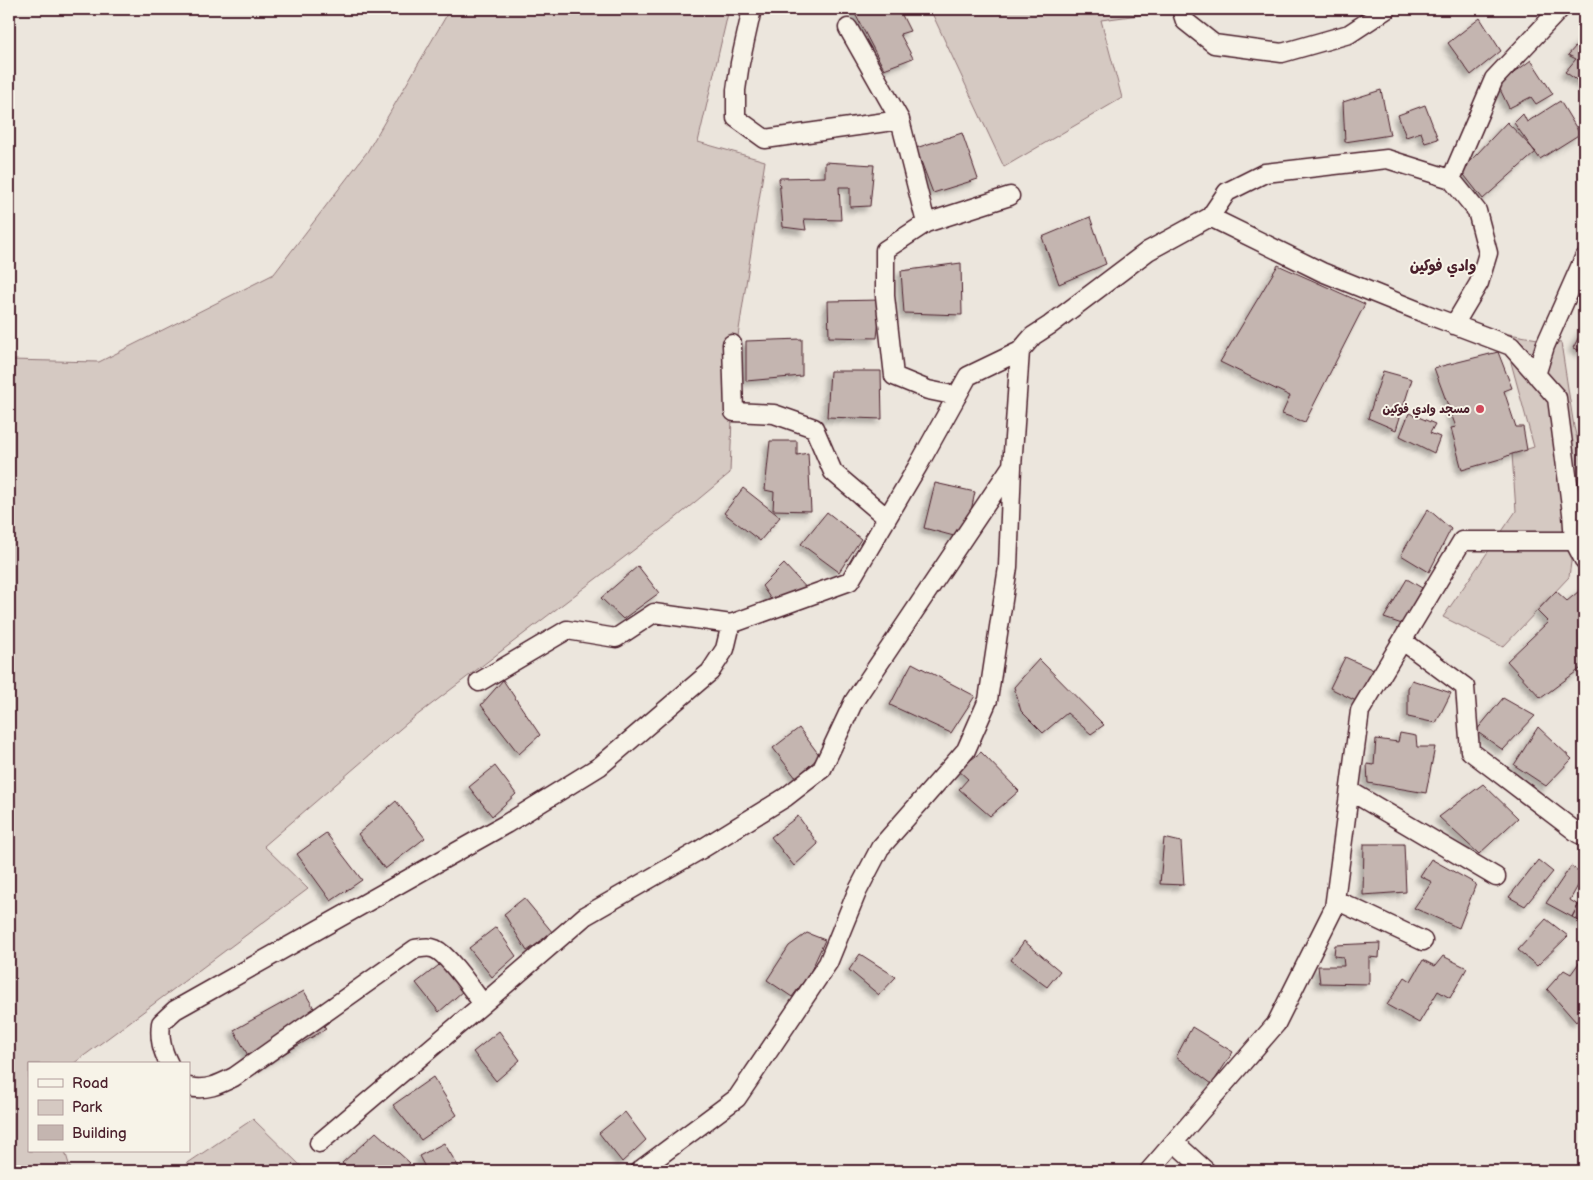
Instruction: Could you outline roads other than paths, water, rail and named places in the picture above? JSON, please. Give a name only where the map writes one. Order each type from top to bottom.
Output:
[{"type":"street","points":[[752,9],[737,81],[736,118],[765,139],[900,120]]},
{"type":"street","points":[[1181,9],[1185,21],[1214,44],[1282,53],[1349,34],[1387,9]]},
{"type":"street","points":[[1451,179],[1494,79],[1550,12]]},
{"type":"street","points":[[848,28],[900,120],[926,223]]},
{"type":"street","points":[[479,682],[567,630],[616,638],[654,613],[731,624],[850,582],[968,376],[1020,351],[1033,336],[1148,251],[1210,217],[1227,192],[1265,174],[1387,159],[1451,179],[1477,211],[1488,253],[1479,283],[1454,325]]},
{"type":"street","points":[[956,396],[928,390],[894,376],[885,296],[885,250],[926,223],[1010,196]]},
{"type":"street","points":[[1210,217],[1322,272],[1511,346],[1557,398],[1574,541],[1584,560]]},
{"type":"street","points":[[1536,375],[1545,346],[1584,258]]},
{"type":"street","points":[[732,344],[734,412],[774,414],[814,428],[833,472],[887,518]]},
{"type":"street","points":[[639,1171],[737,1098],[828,963],[857,892],[880,848],[966,750],[988,700],[1008,567],[1012,467],[1020,351]]},
{"type":"street","points":[[319,1143],[584,916],[700,850],[778,802],[822,769],[854,701],[1012,467]]},
{"type":"street","points":[[1149,1171],[1276,1024],[1334,908],[1360,711],[1462,541],[1574,541]]},
{"type":"street","points":[[168,1062],[162,1050],[161,1023],[175,1010],[506,824],[600,766],[710,672],[725,649],[731,624]]},
{"type":"street","points":[[1403,640],[1465,686],[1470,751],[1579,834]]},
{"type":"street","points":[[1350,791],[1496,878]]},
{"type":"street","points":[[1336,900],[1423,941]]},
{"type":"street","points":[[190,1087],[197,1089],[212,1087],[234,1077],[415,949],[428,947],[436,950],[447,959],[483,1004]]},
{"type":"street","points":[[1174,1142],[1206,1171]]},
{"type":"place","name":"مسجد وادي فوكين","points":[[1480,409]]},
{"type":"district","name":"وادي فوكين","points":[[1443,266]]}]
